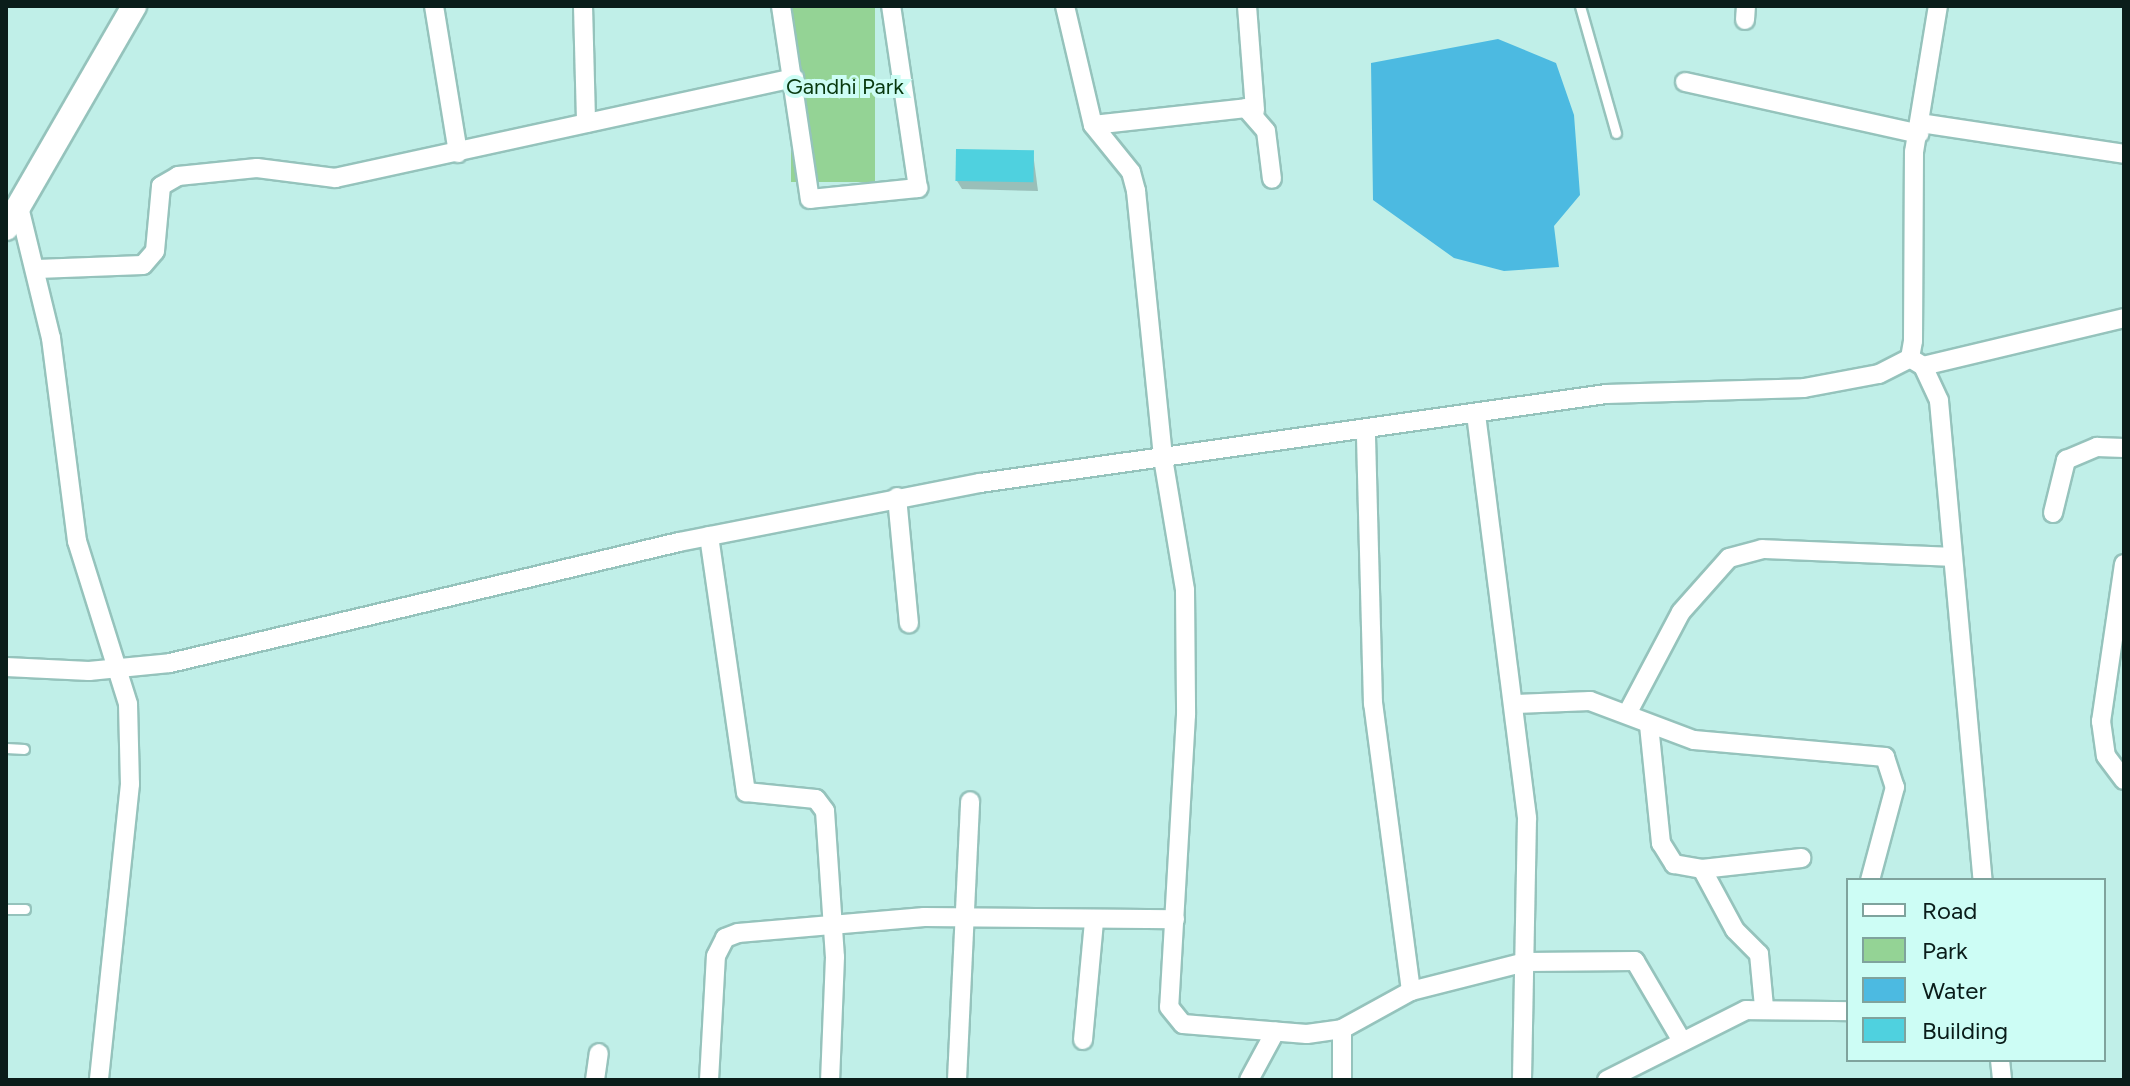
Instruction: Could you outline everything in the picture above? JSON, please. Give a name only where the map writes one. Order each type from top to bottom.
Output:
[{"type":"main road","points":[[6,228],[134,6]]},
{"type":"street","points":[[434,6],[458,153]]},
{"type":"street","points":[[583,6],[586,123]]},
{"type":"street","points":[[781,6],[810,199],[918,188],[891,6]]},
{"type":"street","points":[[1065,6],[1093,125],[1131,172],[1136,191],[1163,458],[1188,646],[1172,1018],[1275,1032],[1342,1029],[1411,991],[1526,962],[1635,961],[1682,1041]]},
{"type":"street","points":[[1247,6],[1255,111],[1272,179]]},
{"type":"street","points":[[1938,6],[1919,128],[1916,362],[1939,401],[1983,878]]},
{"type":"street","points":[[37,269],[143,265],[155,251],[161,186],[178,176],[257,168],[335,178],[794,78]]},
{"type":"street","points":[[1685,82],[1919,128],[2124,153]]},
{"type":"street","points":[[1093,125],[1255,111]]},
{"type":"street","points":[[19,207],[37,269],[77,541],[120,668],[130,784],[99,1080]]},
{"type":"street","points":[[6,667],[120,668],[170,663],[709,536],[897,497],[1606,394],[1804,388],[2124,318]]},
{"type":"street","points":[[1476,414],[1516,704],[1527,818],[1522,1080]]},
{"type":"street","points":[[1366,430],[1373,704],[1411,991]]},
{"type":"street","points":[[2053,513],[2066,460],[2097,447],[2124,448]]},
{"type":"street","points":[[897,497],[909,623]]},
{"type":"street","points":[[709,536],[746,792],[822,803],[833,922],[830,1080]]},
{"type":"street","points":[[1627,714],[1681,612],[1729,558],[1762,549],[1952,557]]},
{"type":"street","points":[[2124,564],[2102,740],[2124,780]]},
{"type":"street","points":[[1516,704],[1590,701],[1694,740],[1885,757],[1895,787],[1871,878]]},
{"type":"street","points":[[1649,725],[1661,843],[1674,864],[1702,869],[1801,858]]},
{"type":"street","points":[[957,1080],[960,916],[969,879],[970,801]]},
{"type":"street","points":[[1702,869],[1735,930],[1759,954],[1764,1007]]},
{"type":"street","points":[[709,1080],[718,945],[738,933],[833,922],[960,916],[1094,922],[1175,919]]},
{"type":"street","points":[[1083,1040],[1094,922]]},
{"type":"street","points":[[1607,1080],[1727,1015],[1764,1007],[1846,1011]]},
{"type":"street","points":[[1342,1029],[1342,1080]]},
{"type":"street","points":[[1249,1080],[1275,1032]]},
{"type":"street","points":[[595,1080],[599,1053]]},
{"type":"lane","points":[[1580,6],[1616,133]]},
{"type":"lane","points":[[6,748],[24,749]]},
{"type":"lane","points":[[6,909],[25,909]]},
{"type":"green space","name":"Gandhi Park","points":[[791,6],[875,6],[875,182],[791,182]]},
{"type":"water","points":[[1498,39],[1556,63],[1574,115],[1580,195],[1554,226],[1559,267],[1504,271],[1454,258],[1373,200],[1371,63]]},
{"type":"building","points":[[956,149],[1034,150],[1033,182],[955,181]]}]
